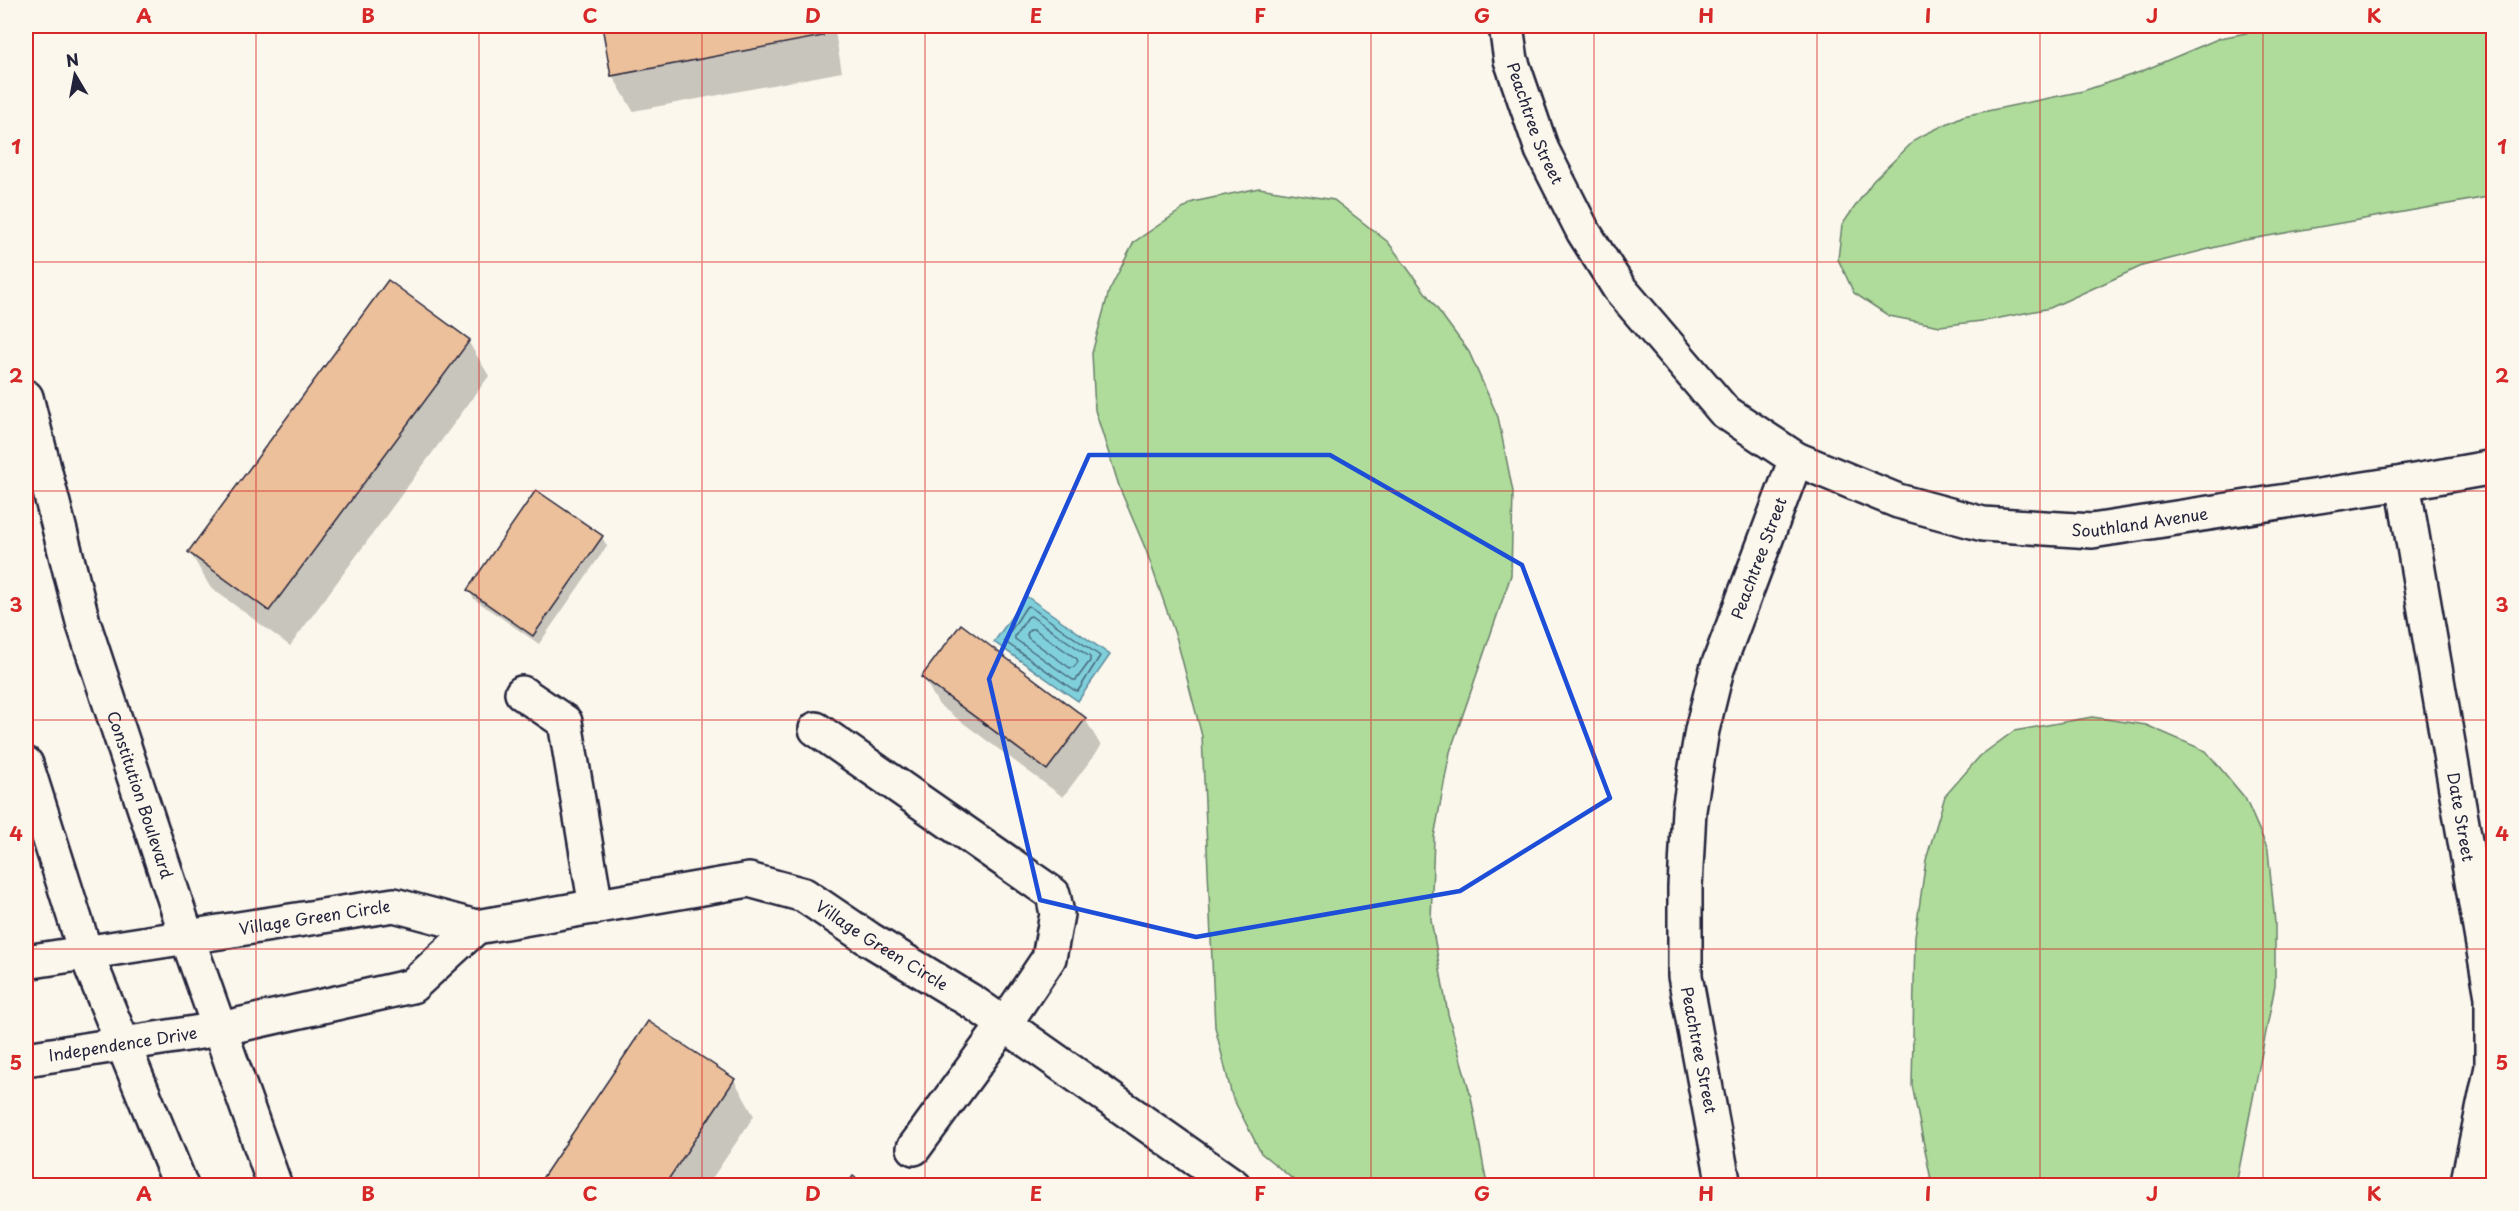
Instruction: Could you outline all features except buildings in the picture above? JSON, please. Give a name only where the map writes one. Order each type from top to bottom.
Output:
[{"type":"street","name":"Peachtree Street","points":[[1506,26],[1511,60],[1542,150],[1583,231],[1619,288],[1724,411],[1796,459],[1718,669],[1702,730],[1689,810],[1685,887],[1685,976],[1724,1185]]},
{"type":"street","name":"Constitution Boulevard","points":[[26,397],[83,622],[187,937],[274,1185]]},
{"type":"street","name":"Southland Avenue","points":[[1796,459],[1898,501],[1983,524],[2092,531],[2493,467]]},
{"type":"street","name":"Date Street","points":[[2403,483],[2492,997],[2492,1067],[2467,1185]]},
{"type":"street","points":[[522,693],[565,722],[596,907]]},
{"type":"street","points":[[816,729],[1053,894],[1057,914],[1048,958],[1005,1025],[914,1148]]},
{"type":"street","points":[[26,764],[86,951],[181,1185]]},
{"type":"street","name":"Village Green Circle","points":[[187,937],[394,905],[476,927],[749,880],[804,894],[1005,1025],[1234,1185]]},
{"type":"street","points":[[220,1029],[412,986],[476,927]]},
{"type":"street","points":[[26,962],[187,937]]},
{"type":"street","name":"Independence Drive","points":[[26,1059],[220,1029]]},
{"type":"highlighted area","points":[[1089,455],[1330,455],[1522,565],[1610,798],[1460,891],[1196,937],[1040,900],[989,679]]},
{"type":"green space","points":[[2284,26],[2493,26],[2493,196],[2240,241],[2142,266],[2050,308],[1990,320],[1940,326],[1889,316],[1854,293],[1838,259],[1842,225],[1873,181],[1917,138],[1963,116],[2083,91],[2140,72],[2220,38]]},
{"type":"green space","points":[[1259,188],[1334,200],[1388,242],[1469,352],[1498,417],[1513,492],[1511,575],[1450,752],[1434,837],[1431,920],[1448,1014],[1471,1097],[1487,1185],[1300,1185],[1261,1153],[1232,1096],[1215,1027],[1202,736],[1177,640],[1146,550],[1120,489],[1095,410],[1092,353],[1109,291],[1134,242],[1193,202]]},
{"type":"green space","points":[[2092,717],[2146,725],[2206,751],[2245,798],[2268,850],[2275,923],[2275,986],[2236,1185],[1932,1185],[1912,1085],[1915,936],[1926,860],[1945,796],[1980,756],[2014,731]]},
{"type":"water","points":[[1026,596],[1110,655],[1078,701],[994,642]]}]
